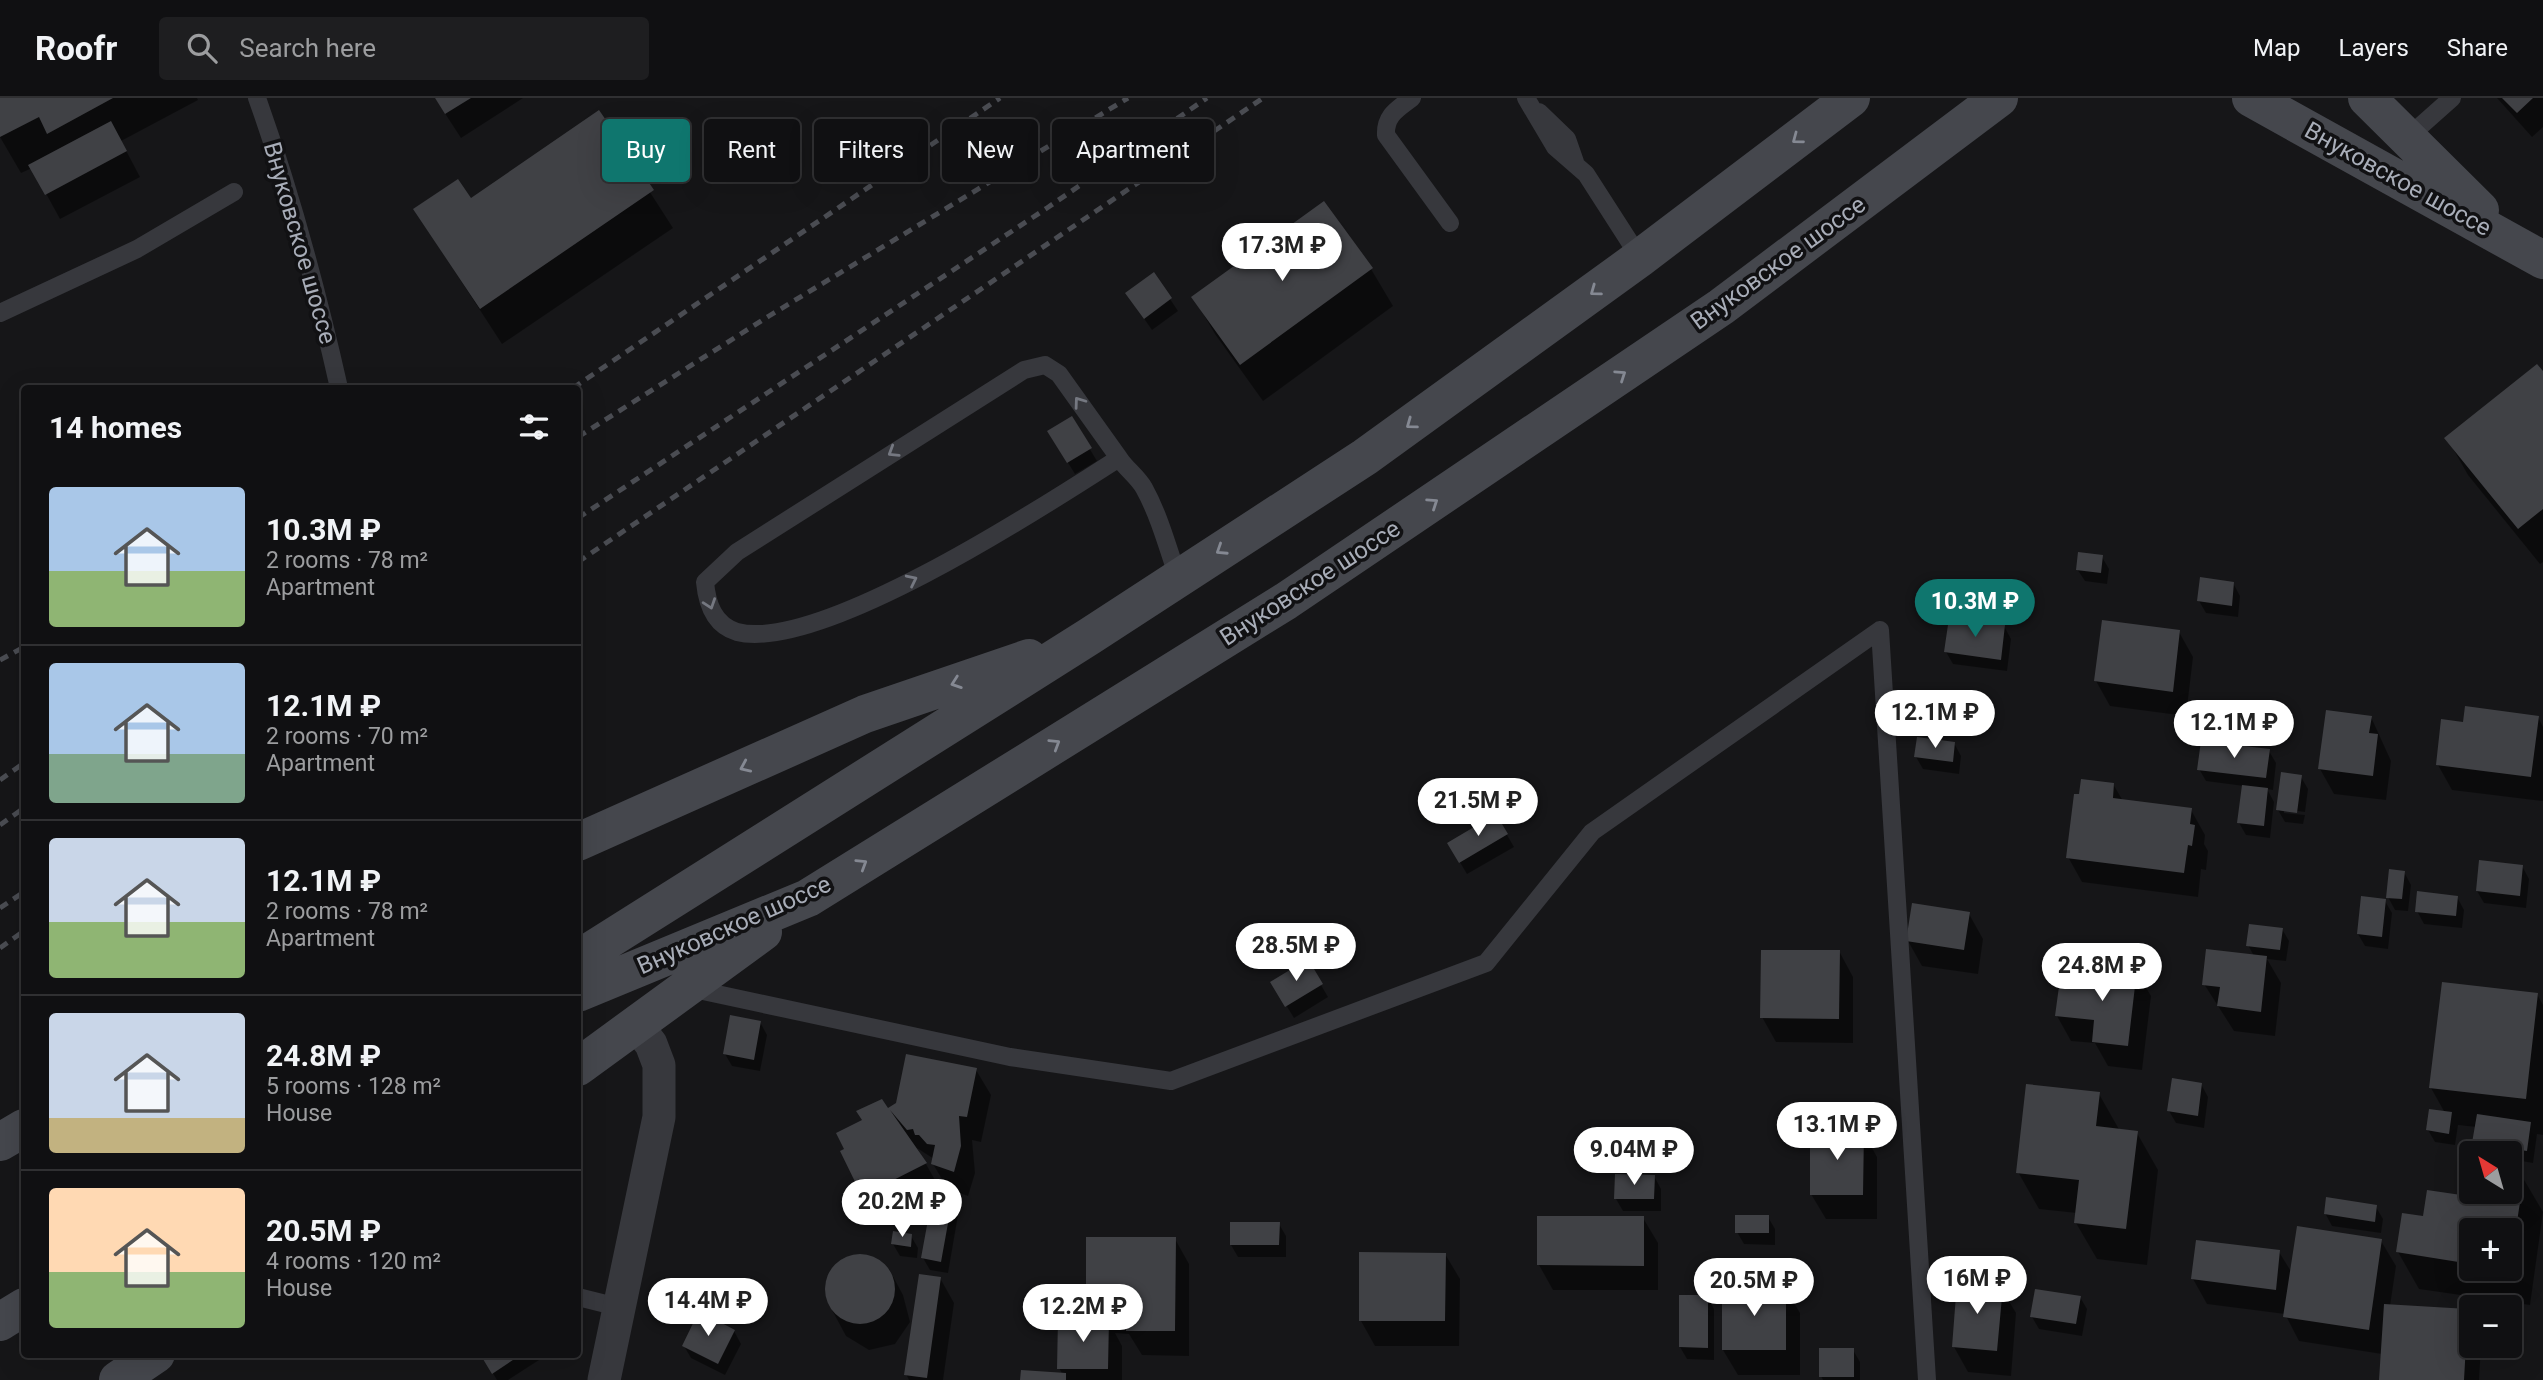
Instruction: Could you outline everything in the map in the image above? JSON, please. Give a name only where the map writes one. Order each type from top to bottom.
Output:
[{"type":"main road","name":"Внуковское шоссе","points":[[581,957],[1090,636],[1364,457],[1640,258],[1851,98]]},
{"type":"main road","name":"Внуковское шоссе","points":[[581,992],[808,898],[1286,601],[1721,306],[1999,98]]},
{"type":"main road","name":"Внуковское шоссе","points":[[2251,98],[2543,260]]},
{"type":"main road","name":"Внуковское шоссе","points":[[2367,98],[2508,239]]},
{"type":"main road","points":[[581,841],[865,714],[1090,636]]},
{"type":"main road","points":[[581,1065],[808,898]]},
{"type":"main road","points":[[0,1142],[21,1130]]},
{"type":"main road","points":[[0,1322],[21,1309]]},
{"type":"main road","points":[[118,1380],[150,1358]]},
{"type":"street","points":[[604,1380],[659,1117],[659,1065],[651,1044],[637,1026]]},
{"type":"lane","name":"Внуковское шоссе","points":[[257,98],[321,309],[338,385]]},
{"type":"lane","points":[[1412,98],[1392,113],[1385,123],[1386,135],[1450,223]]},
{"type":"lane","points":[[2407,138],[2452,98]]},
{"type":"lane","points":[[1530,104],[1545,115],[1567,139],[1575,162],[1640,258]]},
{"type":"lane","points":[[0,313],[137,250],[234,192]]},
{"type":"lane","points":[[1121,461],[989,540],[908,583],[836,614],[780,633],[753,634],[727,628],[713,615],[706,602],[705,582],[737,552],[1024,370],[1045,365],[1059,374],[1144,489],[1159,520],[1178,578]]},
{"type":"lane","points":[[689,988],[1010,1056],[1171,1081],[1486,963],[1592,832],[1880,630],[1927,1380]]},
{"type":"lane","points":[[581,1298],[618,1307]]},
{"type":"building","points":[[0,98],[113,98],[47,134],[39,117],[0,137]]},
{"type":"building","points":[[435,98],[471,98],[445,114]]},
{"type":"building","points":[[2502,98],[2533,98],[2517,113]]},
{"type":"building","points":[[599,110],[605,119],[602,119],[602,182],[648,182],[654,190],[480,309],[413,209],[458,179],[471,198]]},
{"type":"building","points":[[111,121],[127,151],[45,195],[28,165]]},
{"type":"building","points":[[1324,201],[1373,268],[1240,365],[1191,297]]},
{"type":"building","points":[[1154,272],[1172,298],[1144,319],[1125,293]]},
{"type":"building","points":[[2537,364],[2543,371],[2543,509],[2518,529],[2444,438]]},
{"type":"building","points":[[1072,416],[1092,448],[1067,463],[1047,431]]},
{"type":"building","points":[[2078,552],[2103,555],[2101,573],[2076,570]]},
{"type":"building","points":[[2200,577],[2234,582],[2232,606],[2197,601]]},
{"type":"building","points":[[1949,618],[2005,625],[2001,660],[1944,652]]},
{"type":"building","points":[[2102,620],[2180,630],[2173,692],[2094,681]]},
{"type":"building","points":[[2465,706],[2539,716],[2531,777],[2436,765],[2441,719],[2463,722]]},
{"type":"building","points":[[2326,710],[2372,716],[2369,733],[2378,734],[2373,776],[2318,769]]},
{"type":"building","points":[[1917,737],[1955,742],[1953,762],[1914,757]]},
{"type":"building","points":[[2201,741],[2270,749],[2266,778],[2197,770]]},
{"type":"building","points":[[2281,772],[2302,775],[2297,813],[2276,810]]},
{"type":"building","points":[[2081,779],[2114,783],[2113,798],[2192,808],[2190,824],[2195,825],[2192,846],[2188,845],[2184,873],[2066,858],[2074,794],[2079,794]]},
{"type":"building","points":[[2242,785],[2268,788],[2264,826],[2237,823]]},
{"type":"building","points":[[1496,814],[1508,834],[1459,863],[1447,843]]},
{"type":"building","points":[[2479,860],[2523,865],[2520,896],[2476,891]]},
{"type":"building","points":[[2389,869],[2405,871],[2402,899],[2386,898]]},
{"type":"building","points":[[2417,891],[2458,896],[2456,916],[2415,912]]},
{"type":"building","points":[[2361,896],[2386,899],[2382,937],[2357,934]]},
{"type":"building","points":[[1912,903],[1970,912],[1964,950],[1906,941]]},
{"type":"building","points":[[2249,924],[2283,928],[2280,950],[2246,946]]},
{"type":"building","points":[[2206,949],[2267,956],[2261,1012],[2217,1006],[2220,987],[2202,985]]},
{"type":"building","points":[[1761,950],[1840,950],[1839,1019],[1760,1018]]},
{"type":"building","points":[[1308,959],[1323,984],[1285,1007],[1270,982]]},
{"type":"building","points":[[2100,965],[2137,969],[2128,1046],[2092,1042],[2094,1020],[2055,1016],[2060,979],[2098,983]]},
{"type":"building","points":[[2442,982],[2538,993],[2526,1099],[2429,1088]]},
{"type":"building","points":[[730,1015],[761,1021],[754,1060],[723,1054]]},
{"type":"building","points":[[906,1054],[977,1068],[967,1117],[959,1116],[961,1146],[954,1172],[931,1164],[935,1145],[927,1144],[919,1135],[915,1135],[913,1129],[907,1130],[890,1110],[927,1163],[862,1196],[840,1151],[844,1149],[836,1133],[862,1120],[856,1111],[882,1099],[888,1108],[896,1103]]},
{"type":"building","points":[[2172,1078],[2202,1083],[2198,1116],[2167,1111]]},
{"type":"building","points":[[2026,1084],[2100,1092],[2096,1126],[2138,1131],[2126,1229],[2074,1223],[2079,1180],[2016,1173]]},
{"type":"building","points":[[2429,1109],[2452,1112],[2449,1134],[2426,1130]]},
{"type":"building","points":[[2477,1114],[2531,1122],[2527,1151],[2522,1150],[2522,1141],[2472,1141]]},
{"type":"building","points":[[1810,1130],[1864,1130],[1863,1195],[1810,1195]]},
{"type":"building","points":[[1615,1174],[1655,1175],[1654,1199],[1614,1199]]},
{"type":"building","points":[[2427,1190],[2459,1195],[2459,1204],[2520,1204],[2518,1218],[2459,1218],[2459,1262],[2396,1252],[2402,1213],[2423,1216]]},
{"type":"building","points":[[2326,1197],[2377,1205],[2375,1222],[2324,1214]]},
{"type":"building","points":[[932,1198],[952,1201],[941,1262],[921,1258]]},
{"type":"building","points":[[1735,1215],[1769,1215],[1769,1233],[1735,1233]]},
{"type":"building","points":[[1537,1216],[1644,1216],[1644,1266],[1537,1265]]},
{"type":"building","points":[[1230,1222],[1280,1222],[1279,1245],[1230,1245]]},
{"type":"building","points":[[2297,1226],[2382,1239],[2369,1330],[2283,1317]]},
{"type":"building","points":[[893,1231],[912,1234],[911,1247],[891,1244]]},
{"type":"building","points":[[1086,1237],[1176,1237],[1175,1331],[1126,1331],[1126,1309],[1086,1309]]},
{"type":"building","points":[[2196,1240],[2280,1250],[2276,1290],[2191,1279]]},
{"type":"building","points":[[1359,1252],[1446,1253],[1445,1321],[1359,1321]]},
{"type":"building","points":[[860,1254],[885,1264],[895,1289],[885,1314],[860,1324],[835,1314],[825,1289],[835,1264]]},
{"type":"building","points":[[919,1274],[941,1277],[927,1378],[904,1375]]},
{"type":"building","points":[[1957,1282],[2003,1286],[1997,1351],[1952,1347]]},
{"type":"building","points":[[1722,1286],[1786,1286],[1786,1350],[1722,1350]]},
{"type":"building","points":[[2035,1289],[2081,1296],[2076,1324],[2030,1317]]},
{"type":"building","points":[[1679,1295],[1708,1295],[1708,1348],[1679,1347]]},
{"type":"building","points":[[2384,1304],[2459,1308],[2459,1358],[2465,1358],[2464,1380],[2379,1380]]},
{"type":"building","points":[[699,1311],[735,1330],[718,1364],[682,1346]]},
{"type":"building","points":[[1058,1318],[1109,1319],[1108,1369],[1057,1369]]},
{"type":"building","points":[[1819,1348],[1854,1348],[1854,1377],[1819,1377]]},
{"type":"building","points":[[482,1358],[516,1358],[492,1374]]},
{"type":"building","points":[[1021,1370],[1066,1373],[1066,1380],[1020,1380]]},
{"type":"railway","points":[[577,385],[1000,98]]},
{"type":"railway","points":[[581,435],[769,316],[1128,98]]},
{"type":"railway","points":[[581,516],[1047,208],[1207,98]]},
{"type":"railway","points":[[581,560],[1263,98]]},
{"type":"railway","points":[[0,660],[21,649]]},
{"type":"railway","points":[[0,780],[21,765]]},
{"type":"railway","points":[[0,825],[21,810]]},
{"type":"railway","points":[[0,908],[21,894]]},
{"type":"railway","points":[[0,948],[21,933]]}]
